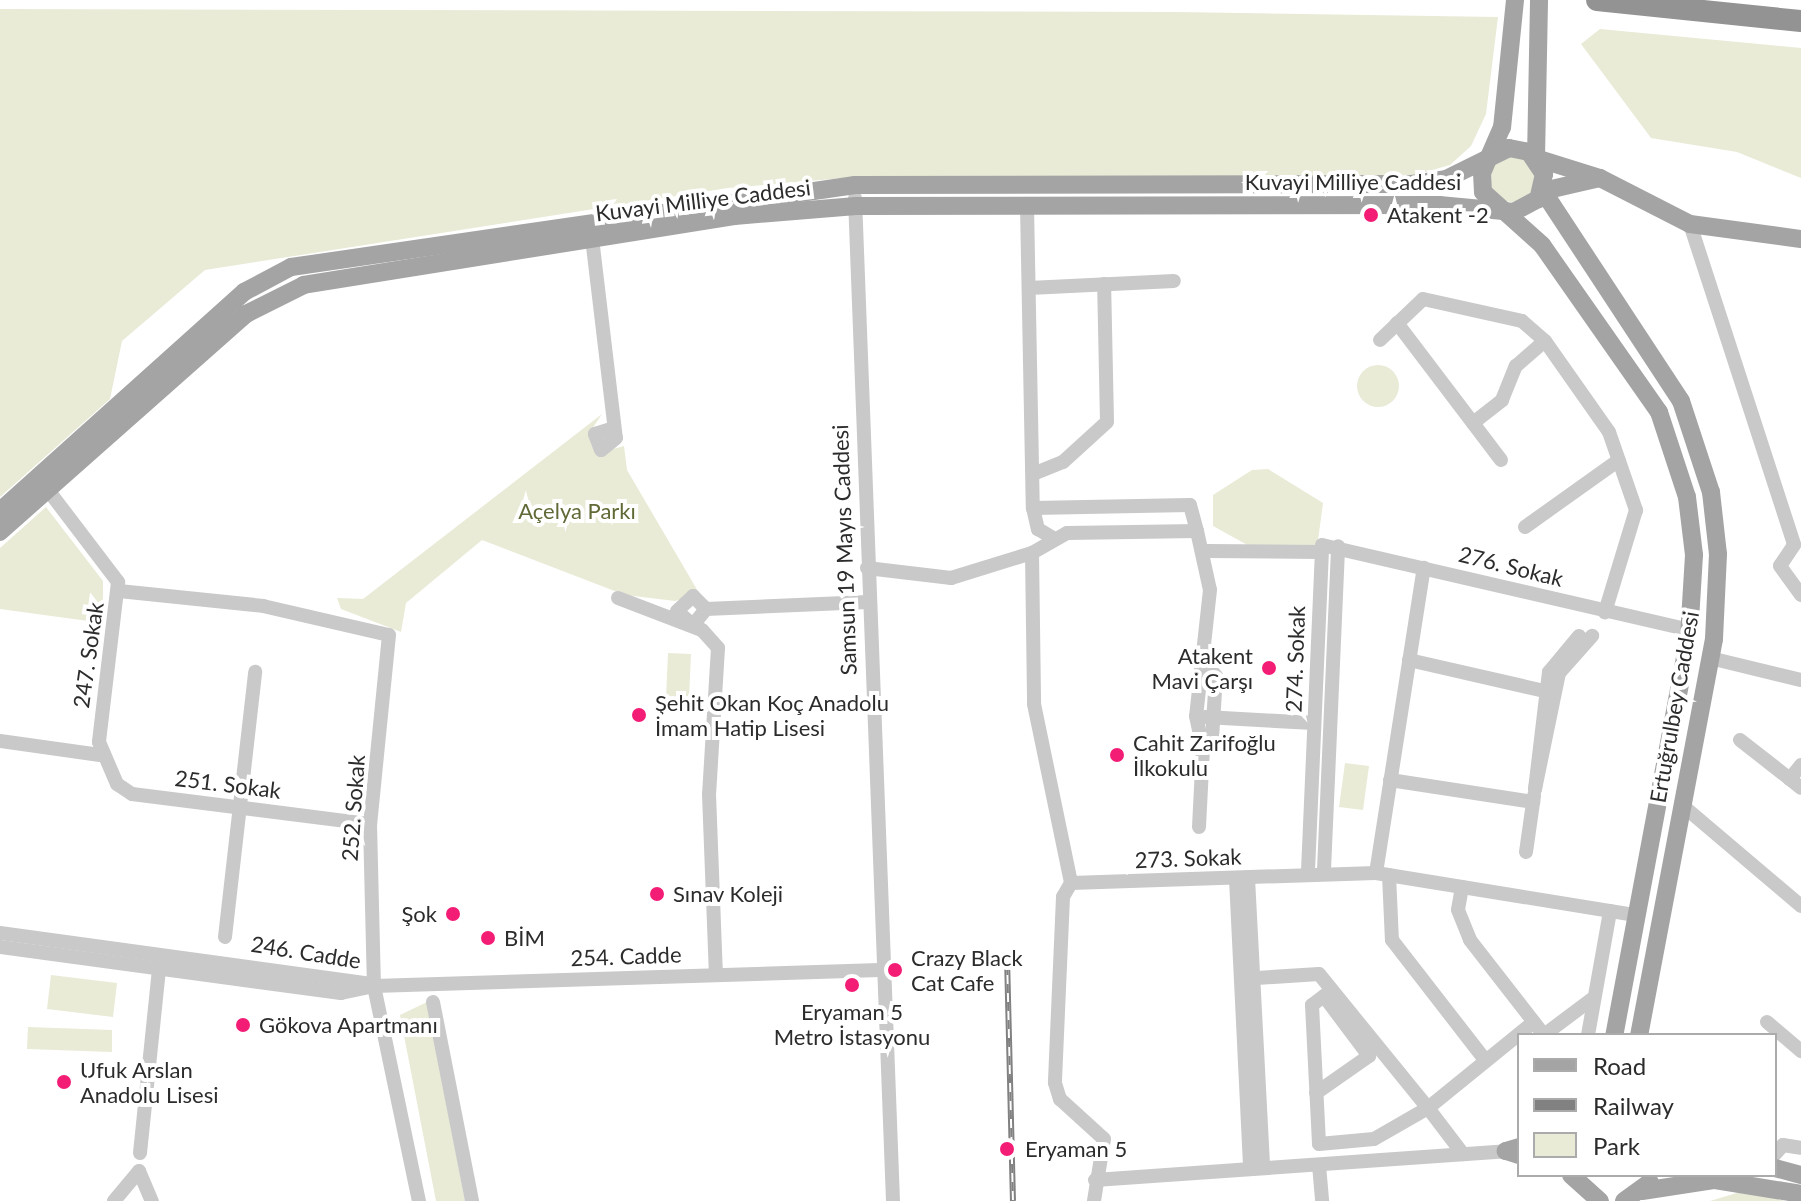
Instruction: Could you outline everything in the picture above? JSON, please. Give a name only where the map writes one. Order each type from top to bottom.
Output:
[{"type":"highway","points":[[1597,0],[1801,21]]},
{"type":"main road","name":"Ertuğrulbey Caddesi","points":[[1515,0],[1502,127],[1482,173],[1483,192],[1542,245],[1609,332],[1659,412],[1687,497],[1690,630],[1614,1033]]},
{"type":"main road","name":"Ertuğrulbey Caddesi","points":[[1539,0],[1536,158],[1543,191],[1657,361],[1698,443],[1718,554],[1710,658],[1639,1033]]},
{"type":"main road","points":[[1492,156],[1519,149],[1536,158],[1600,178],[1690,224],[1801,239]]},
{"type":"main road","name":"Kuvayi Milliye Caddesi","points":[[0,532],[48,490],[244,292],[291,267],[855,185],[1412,184],[1446,179],[1492,156]]},
{"type":"main road","points":[[1504,211],[1532,206],[1543,191],[1600,178]]},
{"type":"main road","name":"Kuvayi Milliye Caddesi","points":[[0,511],[161,378],[284,291],[592,238],[856,206],[1504,211]]},
{"type":"main road","points":[[1777,1169],[1801,1175]]},
{"type":"main road","points":[[1642,1191],[1652,1177]]},
{"type":"main road","points":[[1624,1201],[1642,1191],[1715,1180],[1801,1194]]},
{"type":"main road","points":[[1574,1187],[1600,1201]]},
{"type":"street","name":"Samsun 19 Mayıs Caddesi","points":[[855,185],[880,970],[893,1201]]},
{"type":"street","points":[[1027,206],[1033,508],[1038,529],[1053,538]]},
{"type":"street","points":[[1690,224],[1794,545],[1780,566],[1801,595]]},
{"type":"street","points":[[592,238],[610,429]]},
{"type":"street","points":[[1029,288],[1174,281]]},
{"type":"street","points":[[1033,474],[1063,462],[1107,422],[1104,284]]},
{"type":"street","points":[[1380,340],[1423,299],[1522,321],[1545,341],[1609,432],[1636,510],[1605,612]]},
{"type":"street","points":[[1397,323],[1501,460]]},
{"type":"street","points":[[1473,423],[1502,400],[1516,366],[1545,341]]},
{"type":"street","points":[[1525,527],[1619,460]]},
{"type":"street","name":"247. Sokak","points":[[48,490],[106,560],[119,591],[100,755]]},
{"type":"street","points":[[1033,508],[1190,505],[1197,531],[1207,551],[1207,666],[1216,676],[1212,738],[1203,749]]},
{"type":"street","points":[[867,568],[951,578],[1032,553],[1053,538],[1197,531]]},
{"type":"street","name":"276. Sokak","points":[[1207,551],[1338,546],[1690,630]]},
{"type":"street","name":"274. Sokak","points":[[1324,870],[1338,546]]},
{"type":"street","name":"274. Sokak","points":[[1308,871],[1322,549]]},
{"type":"street","points":[[1032,553],[1034,704],[1071,883],[1063,897],[1055,1083],[1060,1099],[1104,1139],[1094,1201]]},
{"type":"street","points":[[1424,568],[1390,780],[1383,874],[1392,940],[1486,1061]]},
{"type":"street","name":"252. Sokak","points":[[119,591],[263,606],[389,635],[370,824],[374,986],[419,1201]]},
{"type":"street","points":[[684,623],[677,611],[684,598],[698,597],[706,609]]},
{"type":"street","points":[[618,598],[714,638],[716,975]]},
{"type":"street","points":[[706,609],[868,602]]},
{"type":"street","points":[[684,623],[698,623],[706,609]]},
{"type":"street","points":[[1526,852],[1551,692],[1551,668],[1586,636]]},
{"type":"street","points":[[1710,658],[1801,680]]},
{"type":"street","points":[[1409,660],[1551,692]]},
{"type":"street","points":[[1199,827],[1203,749],[1196,716],[1198,676],[1207,666]]},
{"type":"street","points":[[225,937],[255,672]]},
{"type":"street","points":[[1196,716],[1314,723]]},
{"type":"street","points":[[1740,740],[1796,784],[1801,765]]},
{"type":"street","points":[[0,741],[100,755]]},
{"type":"street","name":"251. Sokak","points":[[100,755],[111,777],[132,794],[370,824]]},
{"type":"street","points":[[1390,780],[1534,796]]},
{"type":"street","points":[[1682,805],[1801,906]]},
{"type":"street","name":"273. Sokak","points":[[1071,883],[1242,878],[1324,870],[1383,874],[1636,915]]},
{"type":"street","points":[[1242,878],[1257,1168]]},
{"type":"street","points":[[1462,887],[1458,910],[1470,940],[1542,1033]]},
{"type":"street","points":[[1588,1033],[1610,911]]},
{"type":"street","name":"246. Cadde","points":[[0,933],[374,986]]},
{"type":"street","name":"246. Cadde","points":[[0,947],[341,993],[374,986]]},
{"type":"street","points":[[140,1153],[159,970]]},
{"type":"street","name":"254. Cadde","points":[[374,986],[880,970]]},
{"type":"street","points":[[1247,979],[1319,974],[1463,1154]]},
{"type":"street","points":[[1316,1093],[1369,1056],[1324,996],[1312,1005],[1316,1093],[1319,1144],[1374,1139],[1428,1108],[1517,1036]]},
{"type":"street","points":[[1547,1033],[1592,999]]},
{"type":"street","points":[[433,1002],[472,1201]]},
{"type":"street","points":[[1520,1033],[1534,1022]]},
{"type":"street","points":[[1767,1022],[1801,1051]]},
{"type":"street","points":[[1777,1152],[1783,1145],[1801,1148]]},
{"type":"street","points":[[1095,1180],[1515,1151]]},
{"type":"street","points":[[1319,1165],[1322,1201]]},
{"type":"street","points":[[114,1201],[139,1171],[152,1201]]},
{"type":"green space","points":[[0,9],[1175,12],[1498,17],[1486,114],[1471,146],[1450,165],[1411,176],[856,177],[728,188],[205,270],[122,341],[110,399],[0,497]]},
{"type":"green space","points":[[1600,29],[1801,48],[1801,178],[1737,152],[1651,138],[1581,44]]},
{"type":"green space","points":[[1512,156],[1528,163],[1535,179],[1528,195],[1512,202],[1496,195],[1489,179],[1496,163]]},
{"type":"green space","points":[[1378,365],[1393,371],[1399,386],[1393,401],[1378,407],[1363,401],[1357,386],[1363,371]]},
{"type":"green space","name":"Açelya Parkı","points":[[602,414],[590,432],[599,453],[624,446],[627,470],[699,593],[675,601],[625,595],[482,540],[406,603],[401,632],[341,609],[337,598],[363,599]]},
{"type":"green space","points":[[1268,469],[1323,503],[1317,548],[1251,547],[1213,526],[1213,495],[1252,470]]},
{"type":"green space","points":[[46,507],[103,581],[103,623],[0,609],[0,548]]},
{"type":"green space","points":[[668,653],[691,654],[689,699],[666,698]]},
{"type":"green space","points":[[1345,763],[1369,766],[1363,810],[1339,807]]},
{"type":"green space","points":[[51,975],[117,983],[113,1017],[47,1009]]},
{"type":"green space","points":[[427,1002],[465,1201],[436,1201],[400,1015]]},
{"type":"green space","points":[[28,1027],[112,1030],[112,1052],[27,1049]]},
{"type":"green space","points":[[1740,1192],[1764,1196],[1785,1201],[1710,1201]]},
{"type":"railway","points":[[1007,957],[1013,1201]]},
{"type":"place","name":"Atakent -2","points":[[1371,215]]},
{"type":"place","name":"Atakent Mavi Çarşı","points":[[1269,668]]},
{"type":"place","name":"Şehit Okan Koç Anadolu İmam Hatip Lisesi","points":[[639,715]]},
{"type":"place","name":"Cahit Zarifoğlu İlkokulu","points":[[1117,755]]},
{"type":"place","name":"Sınav Koleji","points":[[657,894]]},
{"type":"place","name":"Şok","points":[[453,914]]},
{"type":"place","name":"BİM","points":[[488,938]]},
{"type":"place","name":"Crazy Black Cat Cafe","points":[[895,970]]},
{"type":"place","name":"Eryaman 5 Metro İstasyonu","points":[[852,985]]},
{"type":"place","name":"Gökova Apartmanı","points":[[243,1025]]},
{"type":"place","name":"Ufuk Arslan Anadolu Lisesi","points":[[64,1082]]},
{"type":"place","name":"Eryaman 5","points":[[1007,1149]]}]
